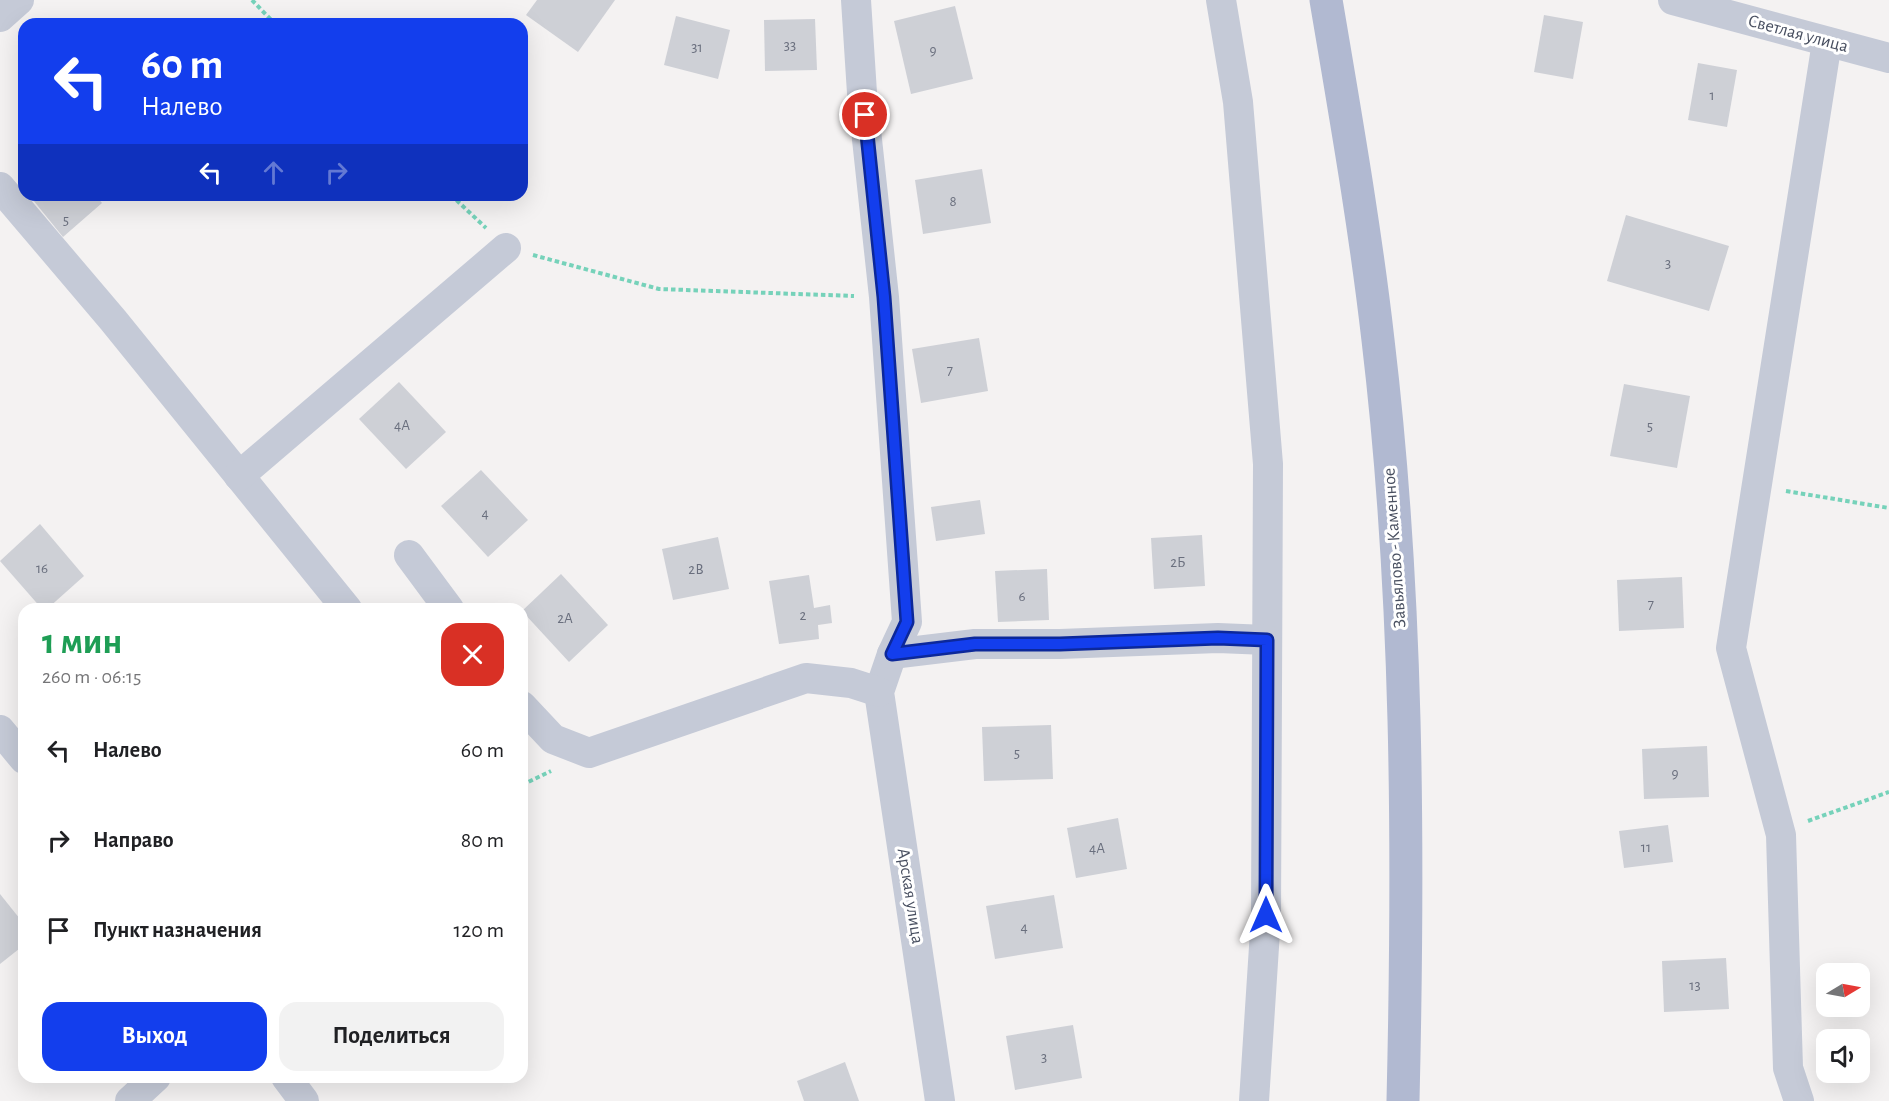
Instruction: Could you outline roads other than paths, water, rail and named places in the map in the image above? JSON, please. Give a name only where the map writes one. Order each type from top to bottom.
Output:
[{"type":"main road","name":"Завьялово - Каменное","points":[[1326,0],[1354,168],[1379,342],[1392,490],[1404,686],[1406,984],[1403,1101]]},
{"type":"street","points":[[0,17],[19,0]]},
{"type":"street","points":[[528,712],[553,739],[589,753],[806,678],[850,683],[879,692],[892,654],[907,622],[884,297],[862,93],[856,0]]},
{"type":"street","points":[[1221,0],[1238,102],[1268,464],[1266,915],[1254,1101]]},
{"type":"street","name":"Светлая улица","points":[[1673,0],[1889,58]]},
{"type":"street","points":[[1799,1101],[1788,1068],[1780,832],[1731,648],[1827,42]]},
{"type":"street","points":[[0,187],[113,320],[342,603]]},
{"type":"street","points":[[239,476],[506,248]]},
{"type":"street","points":[[409,555],[445,603]]},
{"type":"street","points":[[892,654],[975,644],[1060,644],[1218,638],[1267,640]]},
{"type":"street","name":"Арская улица","points":[[879,692],[940,1101]]},
{"type":"street","points":[[0,730],[18,752]]},
{"type":"street","points":[[130,1101],[150,1083]]},
{"type":"street","points":[[290,1083],[304,1101]]}]
